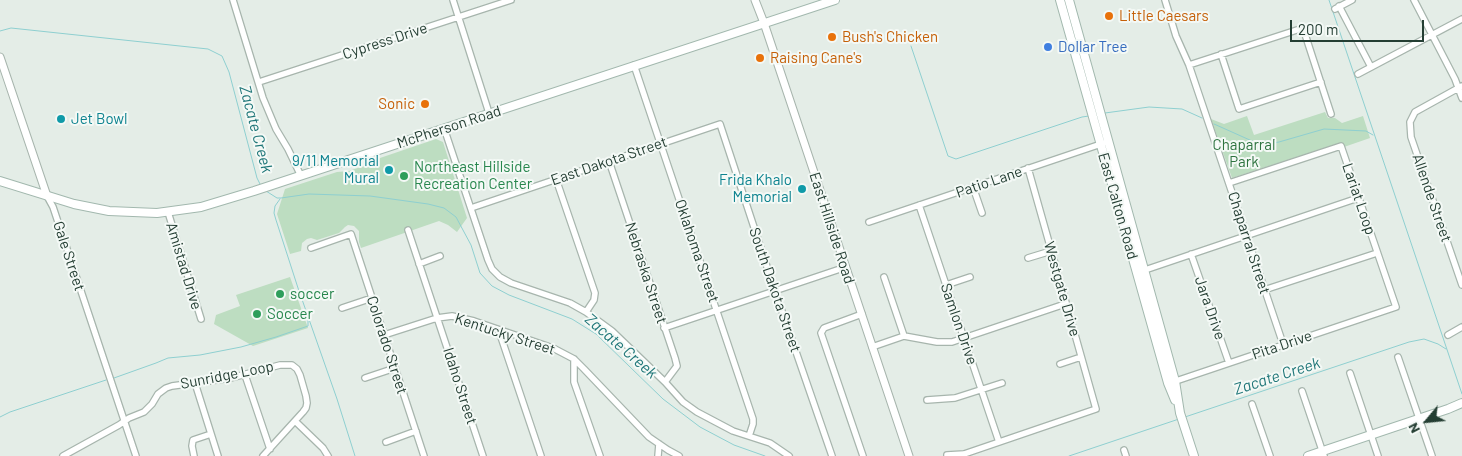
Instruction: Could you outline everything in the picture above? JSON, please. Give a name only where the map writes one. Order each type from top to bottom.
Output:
[{"type":"main road","name":"McPherson Road","points":[[0,181],[47,196],[109,211],[143,214],[201,207],[835,0]]},
{"type":"main road","name":"East Calton Road","points":[[1060,0],[1074,34],[1088,83],[1100,109],[1098,120]]},
{"type":"main road","name":"East Calton Road","points":[[1069,0],[1074,16],[1074,34]]},
{"type":"main road","points":[[1064,13],[1070,13],[1074,16]]},
{"type":"main road","name":"East Calton Road","points":[[1088,83],[1091,108],[1098,120],[1105,143],[1194,456]]},
{"type":"main road","points":[[1308,456],[1323,454],[1371,435],[1461,404]]},
{"type":"street","points":[[233,0],[264,98],[276,129],[288,149],[300,176]]},
{"type":"street","points":[[453,0],[489,113]]},
{"type":"street","name":"Cypress Drive","points":[[259,82],[510,0]]},
{"type":"street","name":"East Hillside Road","points":[[755,0],[909,456]]},
{"type":"street","name":"Chaparral Street","points":[[1165,0],[1176,36],[1189,65],[1283,344]]},
{"type":"street","points":[[1352,0],[1337,8],[1371,67]]},
{"type":"street","points":[[1414,0],[1460,87],[1462,98]]},
{"type":"street","points":[[1358,74],[1462,19]]},
{"type":"street","points":[[1189,65],[1303,28],[1331,114]]},
{"type":"street","points":[[1221,54],[1238,109],[1321,82]]},
{"type":"street","name":"Gale Street","points":[[0,57],[47,196],[55,212],[136,456]]},
{"type":"street","name":"Oklahoma Street","points":[[634,65],[753,419],[754,424],[749,436]]},
{"type":"street","name":"Allende Street","points":[[1460,87],[1416,112],[1410,122],[1411,137],[1462,285]]},
{"type":"street","name":"East Dakota Street","points":[[471,208],[720,124]]},
{"type":"street","name":"South Dakota Street","points":[[720,124],[832,456]]},
{"type":"street","points":[[444,128],[492,269],[511,284],[570,303],[586,312],[612,331],[683,402],[697,412],[733,431],[770,443],[789,456]]},
{"type":"street","name":"Patio Lane","points":[[869,222],[1105,143]]},
{"type":"street","name":"Lariat Loop","points":[[1229,183],[1341,146],[1396,307]]},
{"type":"street","name":"Nebraska Street","points":[[609,161],[677,366],[665,382]]},
{"type":"street","name":"Westgate Drive","points":[[999,442],[1096,409],[1028,168]]},
{"type":"street","points":[[556,179],[595,293],[594,300],[586,312]]},
{"type":"street","points":[[973,187],[982,213]]},
{"type":"street","points":[[1140,271],[1358,198]]},
{"type":"street","name":"Samlon Drive","points":[[919,205],[999,442]]},
{"type":"street","name":"Amistad Drive","points":[[168,212],[170,225],[201,319]]},
{"type":"street","name":"Idaho Street","points":[[408,230],[483,456]]},
{"type":"street","name":"Colorado Street","points":[[311,248],[351,234],[424,456]]},
{"type":"street","points":[[1028,258],[1051,251]]},
{"type":"street","points":[[1264,290],[1376,253]]},
{"type":"street","name":"Jara Drive","points":[[1192,254],[1229,363]]},
{"type":"street","points":[[419,264],[440,256]]},
{"type":"street","points":[[664,328],[846,267]]},
{"type":"street","points":[[884,277],[904,336]]},
{"type":"street","points":[[946,285],[970,277]]},
{"type":"street","points":[[342,308],[372,298]]},
{"type":"street","points":[[872,347],[904,336],[944,343],[1065,304]]},
{"type":"street","name":"Pita Drive","points":[[1172,382],[1396,307]]},
{"type":"street","points":[[862,314],[824,328],[821,333],[863,456]]},
{"type":"street","name":"Kentucky Street","points":[[384,335],[437,318],[452,316],[474,321],[553,348],[574,359],[649,437],[679,456]]},
{"type":"street","points":[[1448,335],[1462,327]]},
{"type":"street","points":[[499,331],[541,456]]},
{"type":"street","points":[[1060,364],[1081,357]]},
{"type":"street","points":[[1398,358],[1432,456]]},
{"type":"street","points":[[574,359],[574,382],[600,456]]},
{"type":"street","name":"Sunridge Loop","points":[[63,456],[124,421],[144,412],[158,394],[166,388],[245,375],[280,365],[292,365],[297,369],[307,403],[303,412],[263,456]]},
{"type":"street","points":[[365,378],[395,368]]},
{"type":"street","points":[[1350,373],[1378,456]]},
{"type":"street","points":[[245,375],[270,448]]},
{"type":"street","points":[[195,383],[218,456]]},
{"type":"street","points":[[927,400],[955,398],[1002,383]]},
{"type":"street","points":[[1302,391],[1323,454]]},
{"type":"street","points":[[1252,404],[1270,456]]},
{"type":"street","points":[[295,421],[323,448],[328,456]]},
{"type":"street","points":[[386,442],[416,431]]},
{"type":"street","points":[[194,456],[193,440],[211,434]]},
{"type":"street","points":[[947,455],[964,454],[999,442]]},
{"type":"street","points":[[658,456],[659,444]]},
{"type":"green space","name":"Chaparral Park","points":[[1325,112],[1328,118],[1335,118],[1342,123],[1363,116],[1370,138],[1344,147],[1340,143],[1232,178],[1211,119],[1224,124],[1247,116],[1254,135]]},
{"type":"green space","points":[[436,139],[443,142],[467,218],[457,232],[439,221],[361,248],[359,231],[354,226],[348,225],[339,233],[317,240],[307,239],[302,243],[301,251],[290,254],[277,214],[285,189],[337,172],[349,171]]},
{"type":"green space","points":[[290,277],[308,328],[253,346],[214,324],[216,315],[240,306],[236,295]]},
{"type":"waterway","points":[[1329,0],[1462,394]]},
{"type":"waterway","name":"Zacate Creek","points":[[0,31],[11,28],[208,49],[222,56],[229,72],[260,184]]},
{"type":"waterway","points":[[911,46],[948,156],[956,159],[1089,116]]},
{"type":"waterway","points":[[1105,113],[1149,107],[1182,109],[1202,118]]},
{"type":"waterway","points":[[1214,124],[1261,145],[1279,142],[1324,129],[1366,131],[1373,135]]},
{"type":"waterway","name":"Zacate Creek","points":[[266,191],[277,198],[309,194],[370,196],[444,208],[456,217],[471,245],[480,273],[492,286],[509,295],[572,319],[596,334],[663,399],[700,427],[734,445],[765,456]]},
{"type":"waterway","points":[[280,199],[275,206],[276,220],[355,456]]},
{"type":"waterway","points":[[114,378],[168,358],[200,355],[241,347],[276,337],[308,326],[308,319]]},
{"type":"waterway","name":"Zacate Creek","points":[[1185,417],[1409,342],[1424,339],[1446,349]]},
{"type":"waterway","points":[[0,417],[106,380]]},
{"type":"waterway","name":"Zacate Creek","points":[[1069,456],[1179,419]]},
{"type":"place","name":"Little Caesars","points":[[1109,16]]},
{"type":"place","name":"Bush's Chicken","points":[[832,37]]},
{"type":"place","name":"Dollar Tree","points":[[1048,47]]},
{"type":"place","name":"Raising Cane's","points":[[760,58]]},
{"type":"place","name":"Sonic","points":[[425,104]]},
{"type":"place","name":"Jet Bowl","points":[[61,119]]},
{"type":"place","name":"9/11 Memorial Mural","points":[[389,170]]},
{"type":"place","name":"Northeast Hillside Recreation Center","points":[[404,176]]},
{"type":"place","name":"Frida Khalo Memorial","points":[[802,189]]},
{"type":"place","name":"soccer","points":[[280,294]]},
{"type":"place","name":"Soccer","points":[[257,314]]}]
